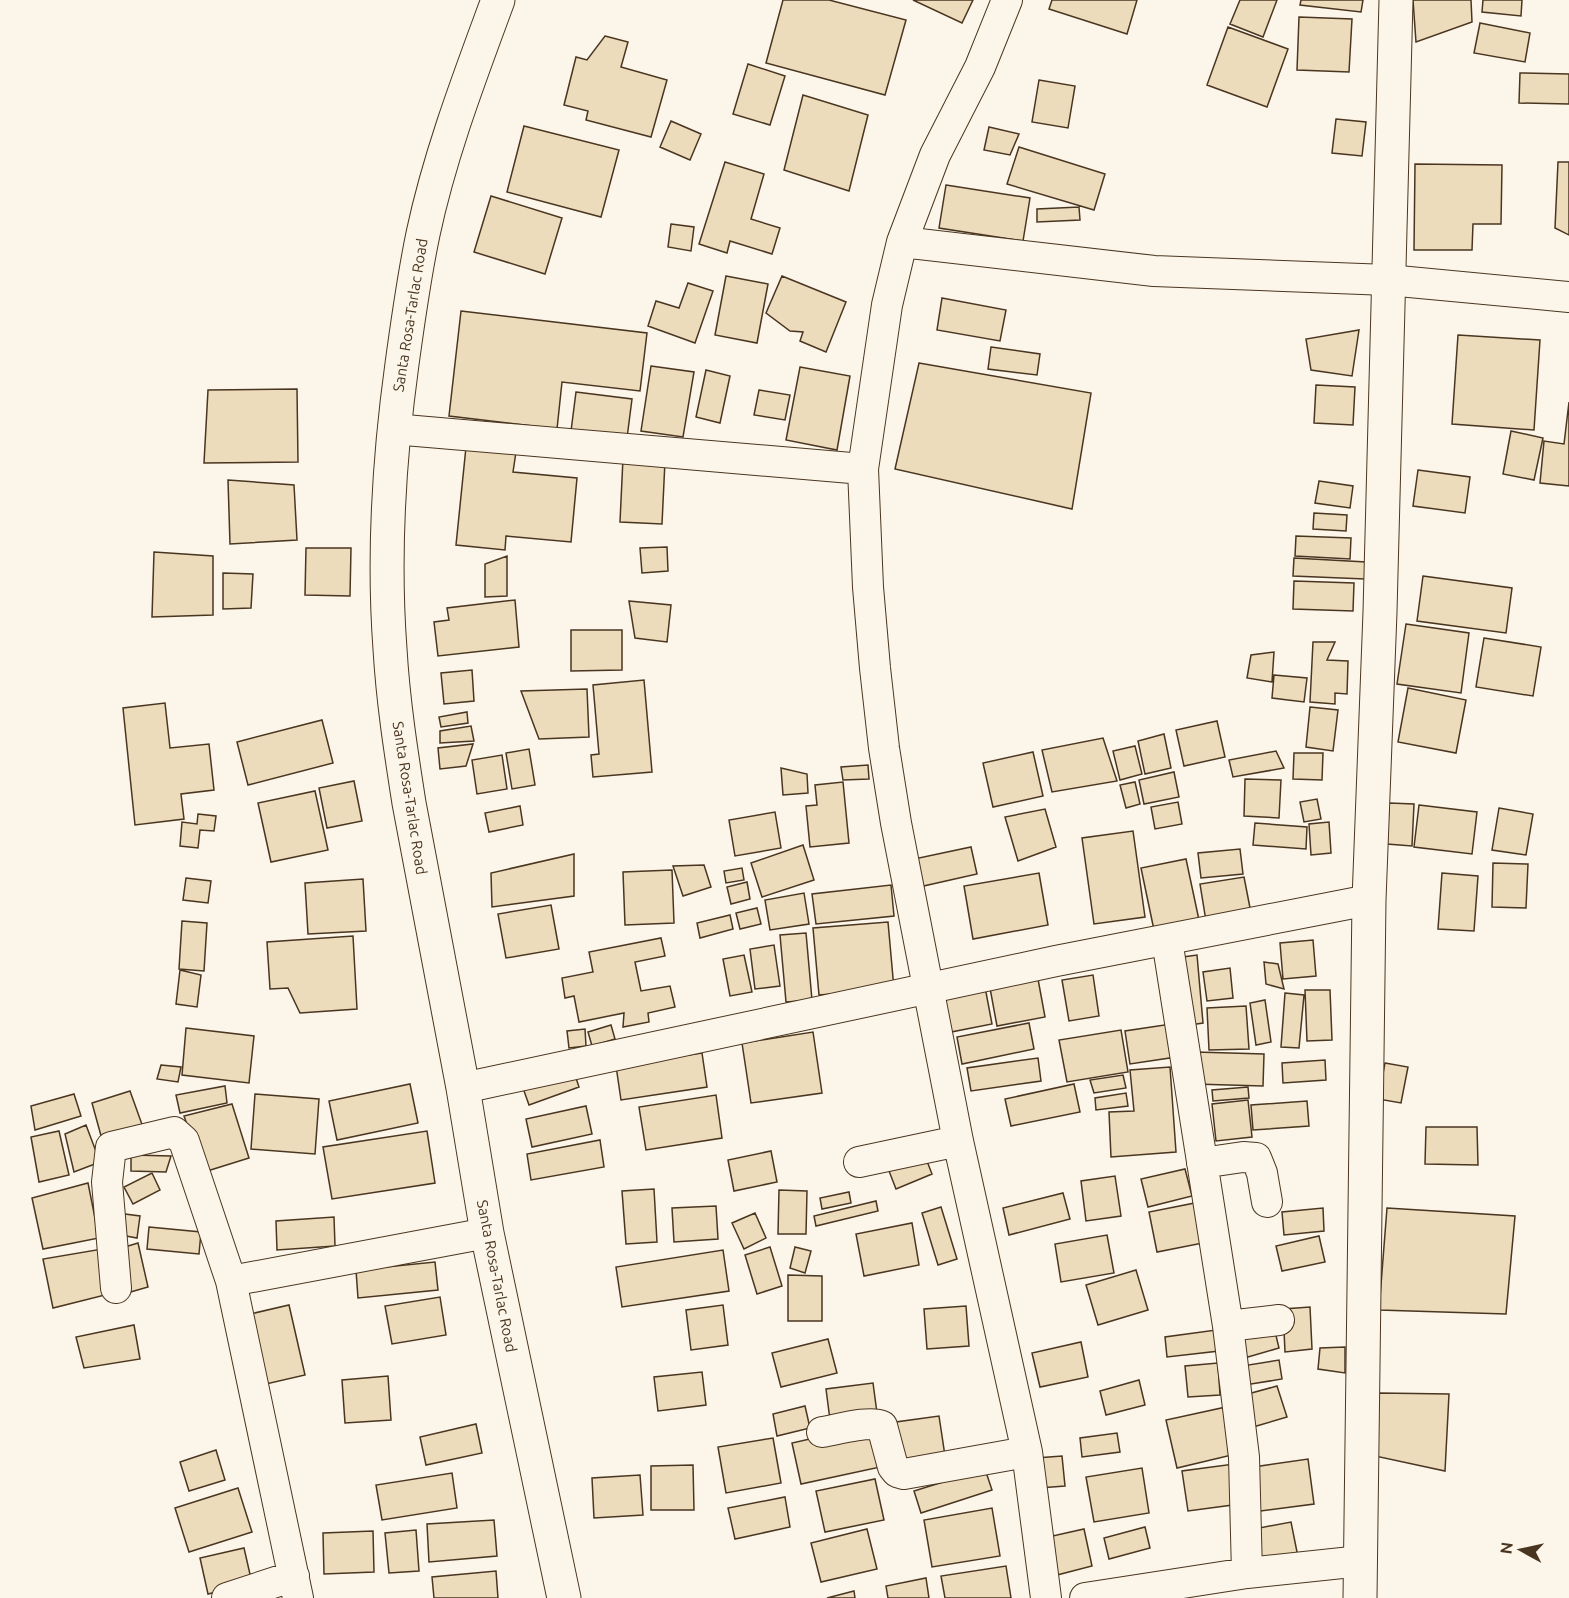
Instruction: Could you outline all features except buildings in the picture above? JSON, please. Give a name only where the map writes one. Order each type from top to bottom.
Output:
[{"type":"main road","name":"Santa Rosa-Tarlac Road","points":[[498,0],[439,175],[423,232],[411,293],[393,429],[388,492],[389,649],[409,803],[463,1088],[487,1233],[564,1598]]},
{"type":"main road","points":[[1360,1598],[1369,900],[1380,612],[1396,0]]},
{"type":"street","points":[[1006,0],[980,67],[935,154],[902,242],[887,305],[863,469],[867,586],[884,748],[896,823],[958,1141],[1028,1452],[1046,1598]]},
{"type":"street","points":[[902,242],[1154,271],[1388,280],[1569,297]]},
{"type":"street","points":[[393,429],[863,469]]},
{"type":"street","points":[[463,1088],[1056,961],[1369,900]]},
{"type":"street","points":[[1167,940],[1228,1326],[1244,1457],[1247,1573]]},
{"type":"street","points":[[116,1288],[107,1182],[111,1147],[174,1132],[184,1141],[231,1281],[296,1587],[226,1598]]},
{"type":"street","points":[[859,1162],[958,1141]]},
{"type":"street","points":[[1202,1163],[1243,1156],[1256,1158],[1262,1173],[1267,1202]]},
{"type":"street","points":[[231,1281],[487,1233]]},
{"type":"street","points":[[1228,1326],[1279,1320]]},
{"type":"street","points":[[822,1432],[877,1424],[882,1426],[893,1467],[897,1472],[904,1474],[1028,1452]]},
{"type":"street","points":[[1085,1598],[1247,1573],[1361,1561]]}]
